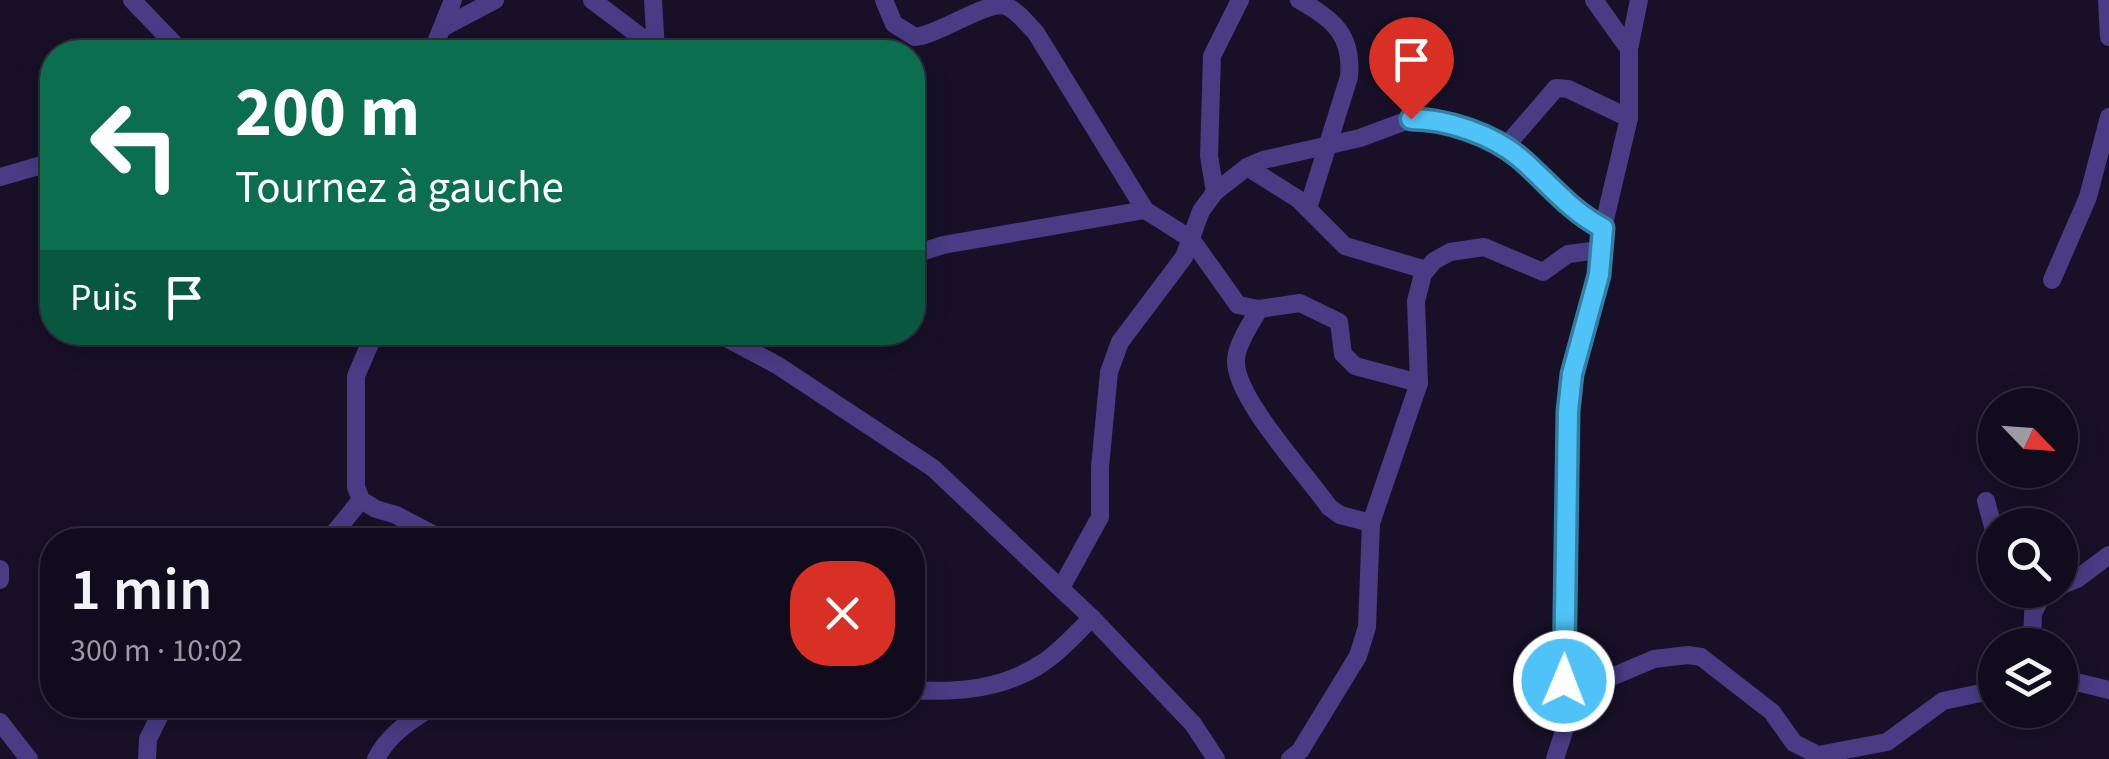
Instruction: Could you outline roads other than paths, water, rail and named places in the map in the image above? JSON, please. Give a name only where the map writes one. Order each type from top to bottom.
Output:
[{"type":"street","points":[[132,0],[170,40]]},
{"type":"street","points":[[437,40],[453,0]]},
{"type":"street","points":[[442,28],[494,0]]},
{"type":"street","points":[[592,0],[645,40]]},
{"type":"street","points":[[653,0],[658,40]]},
{"type":"street","points":[[884,0],[894,24],[915,37],[934,34],[995,4],[1018,14],[1036,34],[1145,210],[1190,240],[1233,300],[1242,308],[1300,303],[1324,312],[1341,325],[1343,354],[1355,366],[1419,383]]},
{"type":"street","points":[[1215,192],[1209,156],[1212,56],[1240,0]]},
{"type":"street","points":[[1299,0],[1329,18],[1351,56],[1330,145],[1308,208]]},
{"type":"street","points":[[1594,0],[1629,49]]},
{"type":"street","points":[[1555,759],[1564,731],[1568,411],[1572,374],[1599,275],[1603,228],[1629,118],[1629,49],[1639,0]]},
{"type":"street","points":[[2106,0],[2109,36]]},
{"type":"street","points":[[1505,147],[1556,88],[1605,104],[1629,118]]},
{"type":"street","points":[[2052,280],[2088,197],[2109,116]]},
{"type":"street","points":[[1061,588],[1100,517],[1100,468],[1110,372],[1120,342],[1184,257],[1201,211],[1215,192],[1247,166],[1422,119],[1505,147],[1568,206],[1603,228]]},
{"type":"street","points":[[0,176],[40,165]]},
{"type":"street","points":[[1247,166],[1308,208],[1345,246],[1426,270]]},
{"type":"street","points":[[925,251],[1145,210]]},
{"type":"street","points":[[1299,756],[1358,656],[1367,627],[1371,523],[1419,383],[1416,301],[1426,270],[1434,261],[1461,249],[1493,248],[1543,272],[1568,254],[1600,250]]},
{"type":"street","points":[[1259,309],[1236,356],[1242,385],[1266,424],[1329,507],[1340,515],[1371,523]]},
{"type":"street","points":[[369,345],[354,390],[356,488],[361,500],[419,528]]},
{"type":"street","points":[[754,345],[933,468],[1092,618],[1193,724],[1216,759]]},
{"type":"street","points":[[338,528],[361,500]]},
{"type":"street","points":[[1986,500],[1988,508]]},
{"type":"street","points":[[2078,578],[2109,555]]},
{"type":"street","points":[[0,569],[0,580]]},
{"type":"street","points":[[925,691],[955,692],[1020,675],[1046,662],[1092,618]]},
{"type":"street","points":[[1564,681],[1602,681],[1654,659],[1701,657],[1772,712],[1794,743],[1818,755],[1887,742],[1943,701],[1978,694]]},
{"type":"street","points":[[2078,682],[2109,690]]},
{"type":"street","points":[[147,759],[148,739],[158,718]]},
{"type":"street","points":[[376,759],[384,742],[414,718]]},
{"type":"street","points":[[0,722],[28,759]]}]
